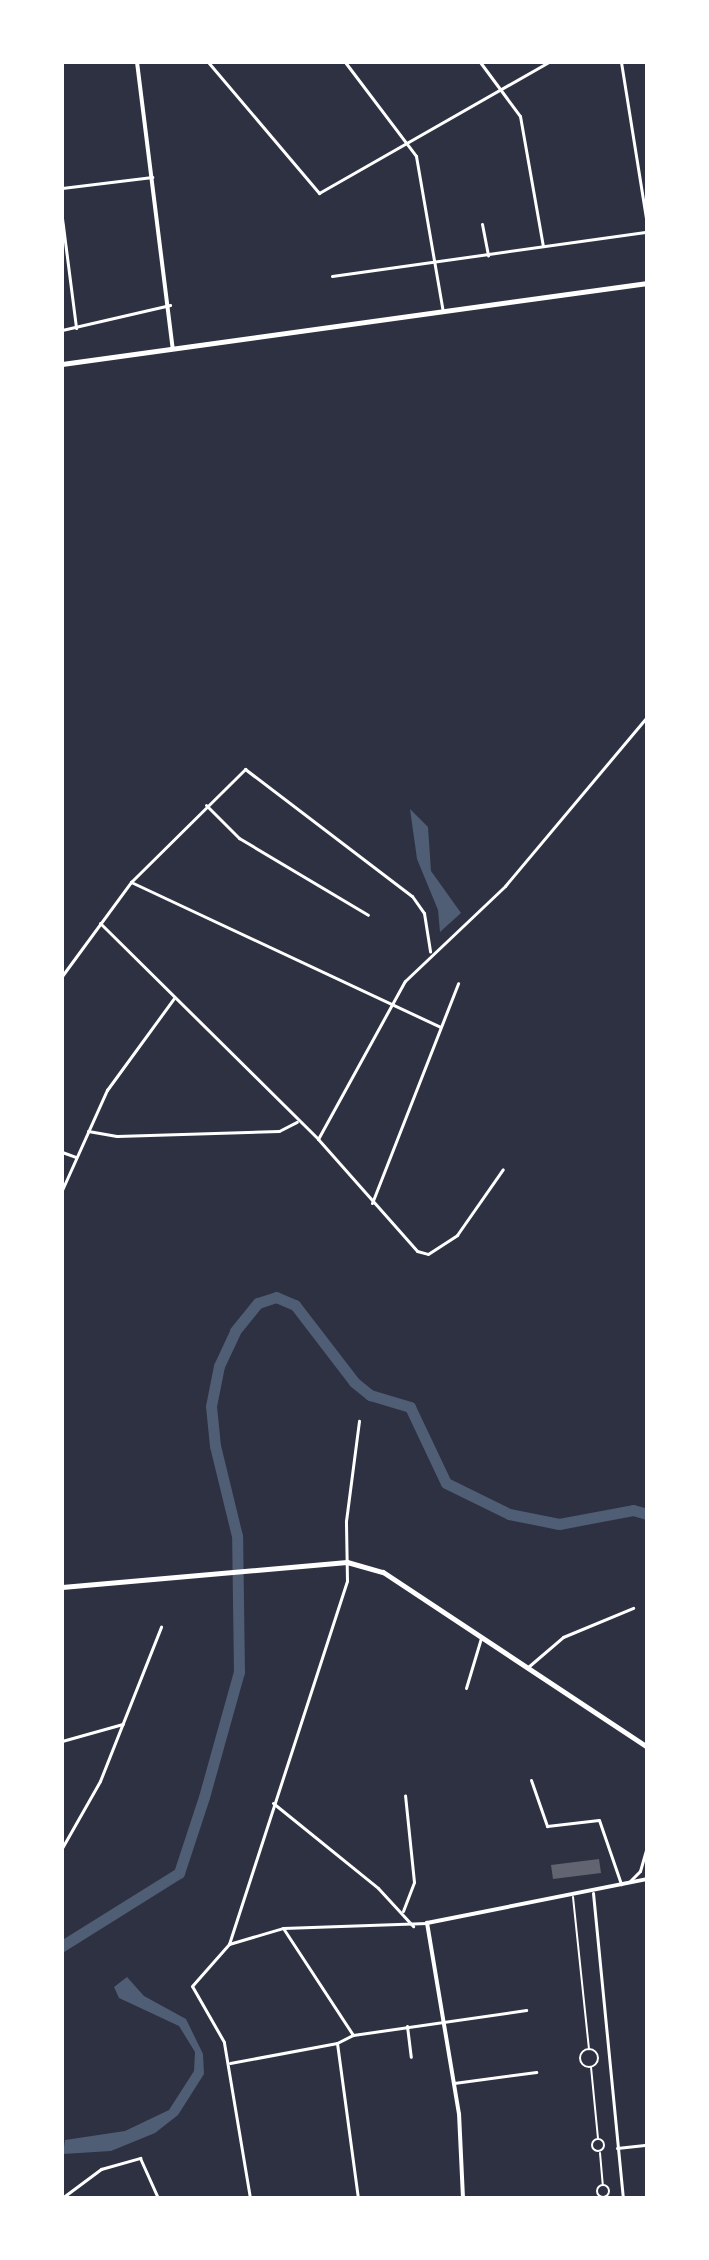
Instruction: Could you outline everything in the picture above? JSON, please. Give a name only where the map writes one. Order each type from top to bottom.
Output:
[{"type":"main road","points":[[62,364],[647,283]]},
{"type":"main road","points":[[62,1587],[347,1562],[383,1572],[647,1747]]},
{"type":"street","points":[[137,62],[170,305],[173,349]]},
{"type":"street","points":[[208,62],[319,193],[409,145],[549,62]]},
{"type":"street","points":[[345,62],[409,145],[420,171],[438,263],[443,312]]},
{"type":"street","points":[[480,62],[520,116],[543,246]]},
{"type":"street","points":[[621,62],[647,225]]},
{"type":"street","points":[[62,188],[152,177]]},
{"type":"street","points":[[62,218],[64,259],[76,328]]},
{"type":"street","points":[[482,224],[488,255]]},
{"type":"street","points":[[332,276],[647,232]]},
{"type":"street","points":[[62,330],[170,305]]},
{"type":"street","points":[[318,1139],[392,1000],[430,952],[524,864],[647,717]]},
{"type":"street","points":[[62,976],[131,882],[245,769],[412,896],[424,913],[430,952]]},
{"type":"street","points":[[206,805],[239,838],[368,915]]},
{"type":"street","points":[[131,882],[392,1000],[440,1027]]},
{"type":"street","points":[[100,923],[297,1122],[318,1139],[417,1251],[428,1254],[457,1235],[503,1169]]},
{"type":"street","points":[[372,1203],[458,983]]},
{"type":"street","points":[[62,1190],[88,1131],[125,1061],[174,998]]},
{"type":"street","points":[[88,1131],[117,1136],[279,1131],[297,1122]]},
{"type":"street","points":[[62,1152],[76,1157]]},
{"type":"street","points":[[250,2198],[230,2063],[214,2020],[192,1986],[229,1944],[347,1581],[346,1521],[359,1421]]},
{"type":"street","points":[[528,1667],[563,1637],[633,1608]]},
{"type":"street","points":[[62,1848],[100,1781],[161,1627]]},
{"type":"street","points":[[466,1688],[482,1636]]},
{"type":"street","points":[[62,1741],[123,1724]]},
{"type":"street","points":[[531,1780],[547,1826],[593,1819],[602,1823],[621,1884]]},
{"type":"street","points":[[403,1912],[414,1882],[405,1795]]},
{"type":"street","points":[[273,1803],[403,1912],[413,1926]]},
{"type":"street","points":[[630,1881],[640,1871],[647,1846]]},
{"type":"street","points":[[229,1944],[283,1928],[413,1926],[593,1893],[647,1879]]},
{"type":"street","points":[[593,1893],[623,2198]]},
{"type":"street","points":[[573,1897],[589,2049],[581,2060],[591,2067]]},
{"type":"street","points":[[427,1923],[454,2083],[463,2198]]},
{"type":"street","points":[[283,1928],[353,2035]]},
{"type":"street","points":[[230,2063],[337,2043],[353,2035],[526,2010]]},
{"type":"street","points":[[407,2026],[411,2057]]},
{"type":"street","points":[[337,2043],[358,2198]]},
{"type":"street","points":[[589,2049],[598,2055],[591,2067],[598,2139],[604,2144],[600,2151],[603,2185],[609,2192],[604,2198],[597,2191],[603,2185]]},
{"type":"street","points":[[454,2083],[536,2072]]},
{"type":"street","points":[[598,2139],[592,2146],[600,2151]]},
{"type":"street","points":[[617,2148],[647,2145]]},
{"type":"street","points":[[62,2198],[101,2169],[144,2160],[158,2198]]},
{"type":"water","points":[[410,809],[428,827],[431,871],[461,913],[440,932],[438,910],[417,859]]},
{"type":"water","points":[[127,1977],[144,1996],[186,2019],[203,2054],[204,2074],[178,2115],[155,2133],[111,2151],[63,2154],[65,2140],[125,2131],[169,2110],[194,2071],[195,2052],[179,2026],[119,1998],[114,1987]]},
{"type":"building","points":[[599,1859],[601,1873],[553,1879],[551,1865]]},
{"type":"waterway","points":[[62,1946],[179,1873],[204,1797],[239,1672],[237,1536],[215,1446],[211,1406],[219,1366],[235,1331],[258,1303],[276,1297],[295,1305],[354,1382],[370,1395],[410,1407],[446,1483],[509,1514],[559,1524],[633,1510],[647,1514]]}]
